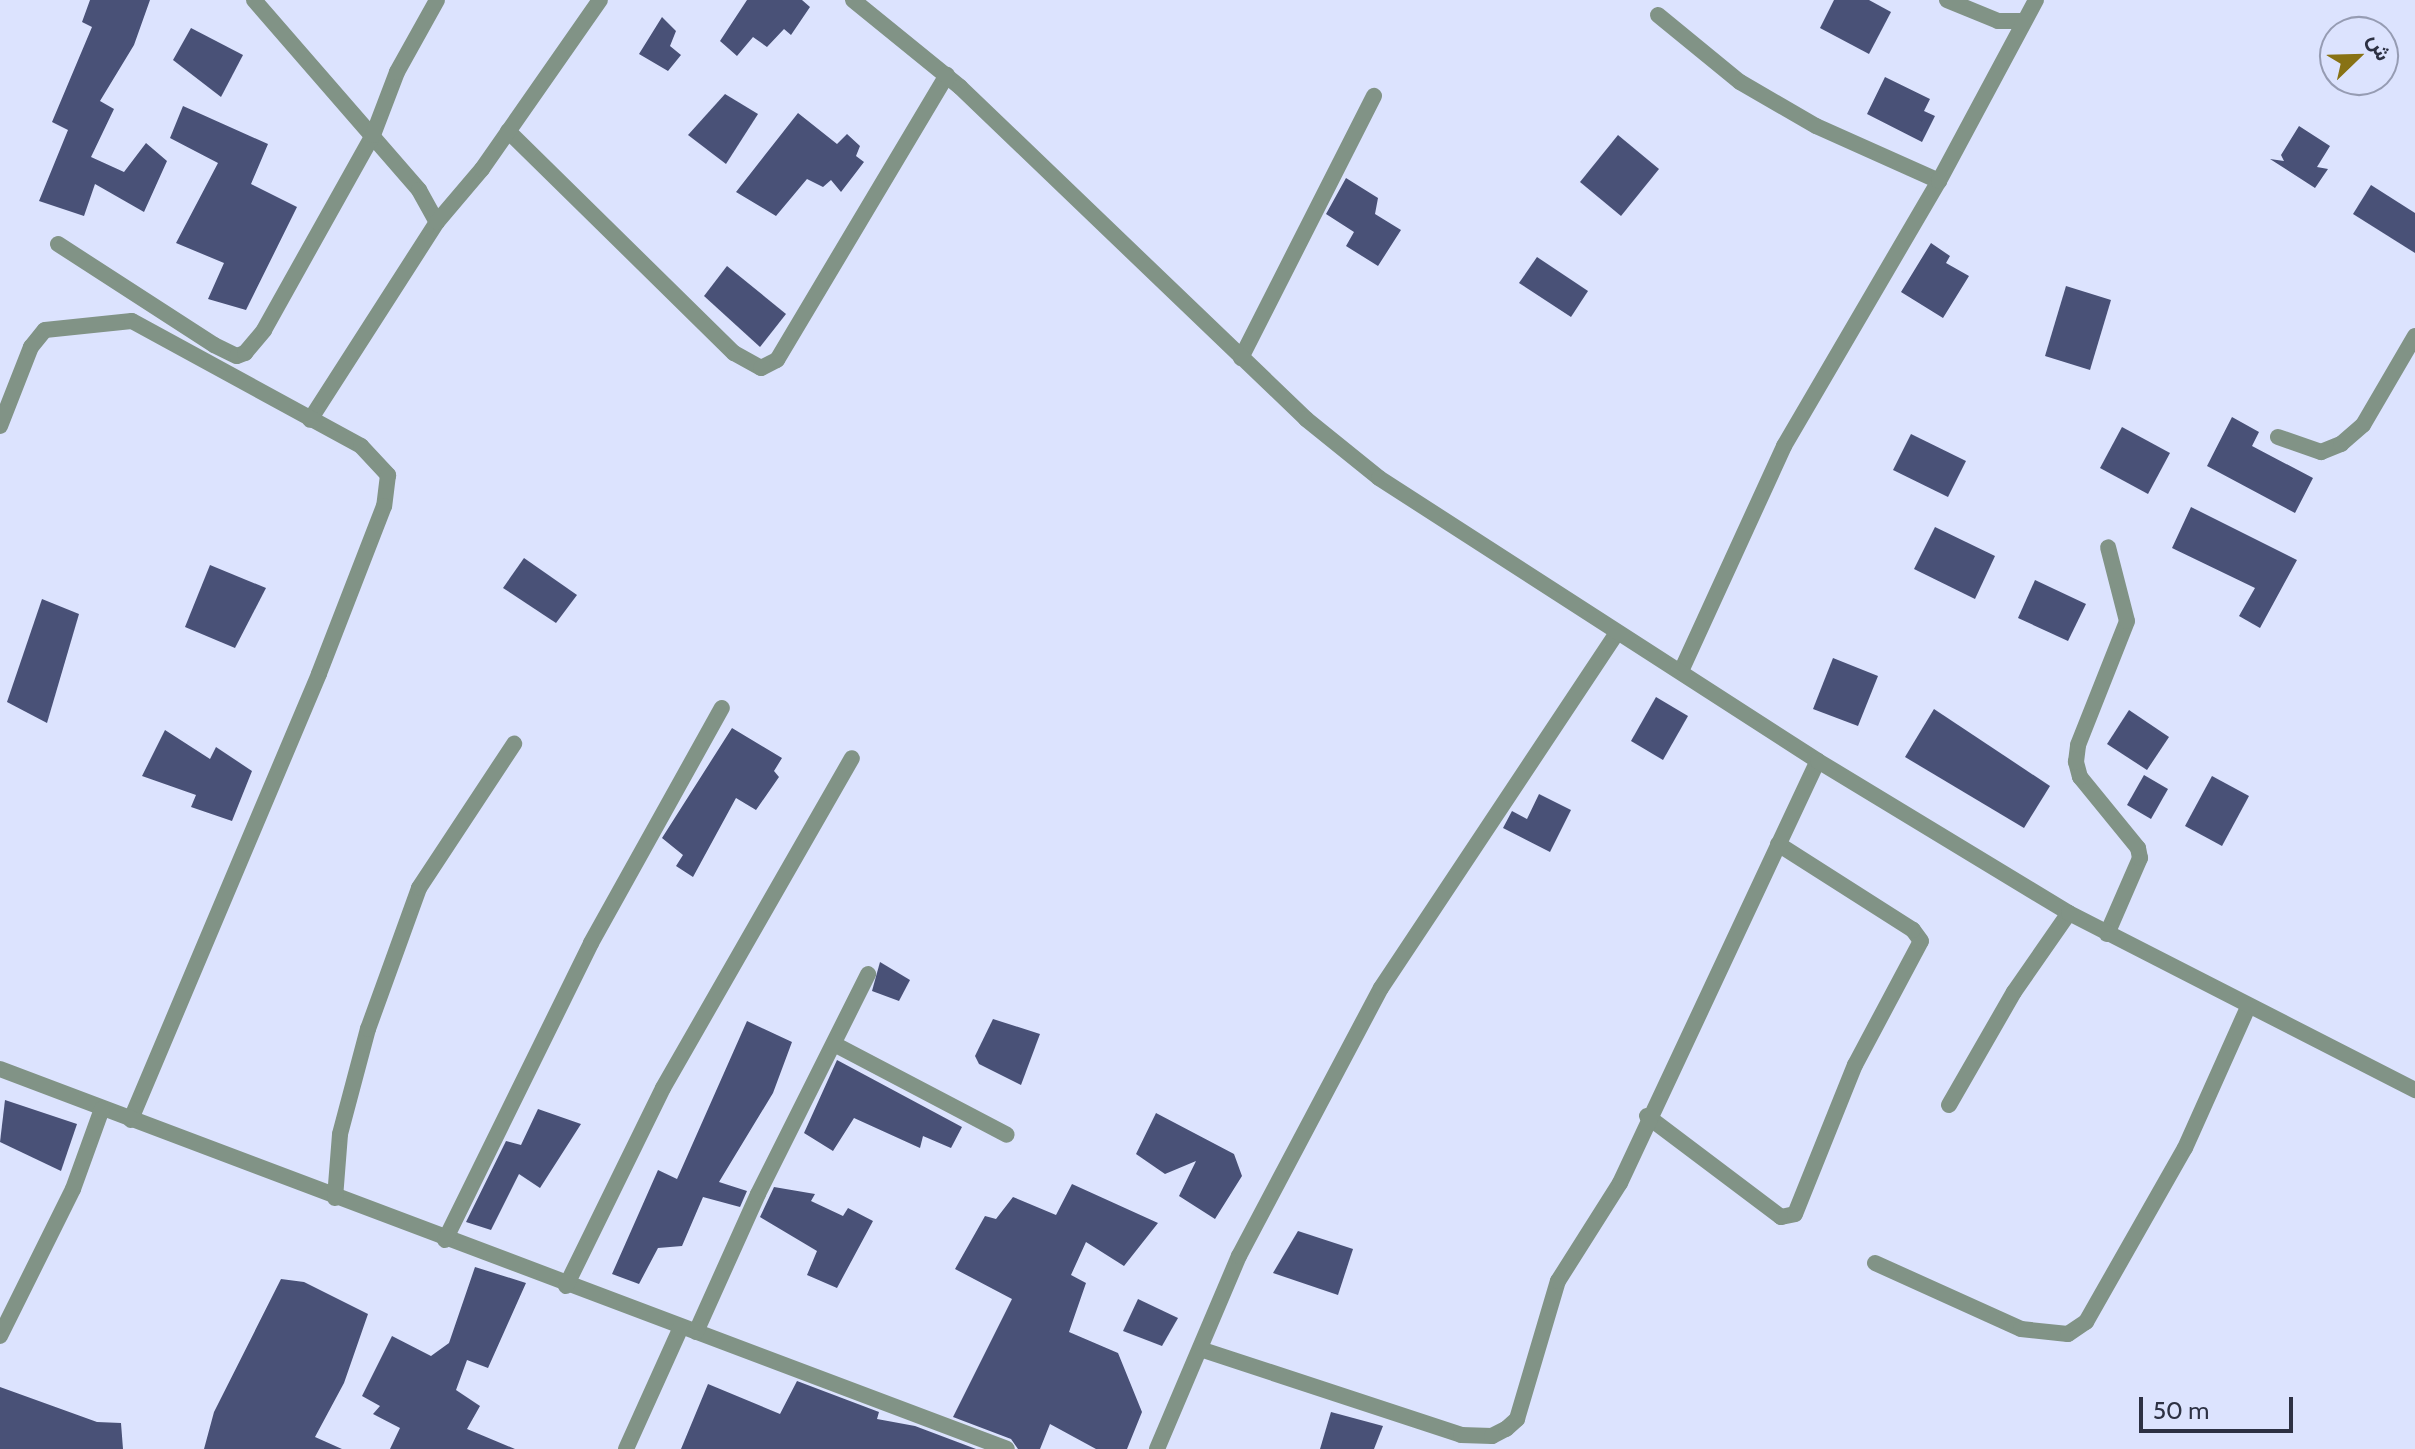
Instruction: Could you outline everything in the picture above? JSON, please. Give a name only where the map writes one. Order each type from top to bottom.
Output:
[{"type":"street","points":[[254,0],[425,197],[437,222]]},
{"type":"street","points":[[58,244],[237,356],[264,330],[373,135],[397,72],[437,0]]},
{"type":"street","points":[[310,420],[437,222],[508,131],[600,0]]},
{"type":"street","points":[[853,0],[947,75],[1241,358],[1379,478],[1617,633],[1682,669],[1818,761],[2069,913],[2415,1090]]},
{"type":"street","points":[[1947,0],[1998,21],[2024,21]]},
{"type":"street","points":[[1682,669],[1784,446],[1939,181],[2036,0]]},
{"type":"street","points":[[1658,15],[1740,82],[1816,126],[1939,181]]},
{"type":"street","points":[[508,131],[734,353],[761,368],[777,360],[947,75]]},
{"type":"street","points":[[1241,358],[1374,96]]},
{"type":"street","points":[[0,426],[31,347],[45,330],[114,319],[157,332],[380,461],[388,475],[386,498],[281,768],[131,1120]]},
{"type":"street","points":[[2278,437],[2321,452],[2341,444],[2363,425],[2415,336]]},
{"type":"street","points":[[2107,934],[2140,858],[2138,848],[2080,777],[2076,762],[2078,745],[2127,621],[2108,547]]},
{"type":"street","points":[[1157,1449],[1239,1256],[1381,988],[1617,633]]},
{"type":"street","points":[[445,1240],[584,957],[722,708]]},
{"type":"street","points":[[335,1198],[340,1134],[368,1029],[419,888],[514,744]]},
{"type":"street","points":[[566,1286],[663,1088],[852,758]]},
{"type":"street","points":[[1200,1349],[1461,1435],[1492,1436],[1517,1419],[1558,1281],[1620,1183],[1647,1116],[1818,761]]},
{"type":"street","points":[[1647,1116],[1781,1217],[1795,1214],[1855,1065],[1921,941],[1913,930],[1778,844]]},
{"type":"street","points":[[1949,1105],[2014,992],[2069,913]]},
{"type":"street","points":[[626,1449],[868,974]]},
{"type":"street","points":[[1875,1263],[2021,1329],[2068,1334],[2086,1322],[2185,1148],[2248,1007]]},
{"type":"street","points":[[834,1044],[1007,1135]]},
{"type":"street","points":[[0,1069],[566,1286],[1007,1449]]},
{"type":"street","points":[[0,1336],[73,1189],[102,1109]]},
{"type":"building","points":[[90,0],[150,0],[134,45],[100,101],[114,109],[91,157],[124,172],[146,143],[167,161],[144,212],[95,184],[84,216],[39,201],[68,130],[52,122],[92,27],[82,22]]},
{"type":"building","points":[[747,0],[802,0],[810,7],[791,35],[784,29],[767,47],[753,37],[737,56],[720,41]]},
{"type":"building","points":[[1834,0],[1869,0],[1891,12],[1869,54],[1820,28]]},
{"type":"building","points":[[662,17],[676,31],[670,46],[681,55],[668,71],[639,54]]},
{"type":"building","points":[[191,28],[243,55],[221,97],[173,60]]},
{"type":"building","points":[[1885,77],[1930,99],[1924,111],[1935,116],[1922,142],[1867,114]]},
{"type":"building","points":[[725,94],[758,114],[726,164],[688,135]]},
{"type":"building","points":[[183,106],[268,144],[251,184],[297,207],[246,310],[208,299],[224,263],[176,243],[218,163],[170,138]]},
{"type":"building","points":[[798,113],[837,144],[847,134],[860,146],[856,156],[864,162],[841,192],[831,180],[823,187],[807,179],[776,216],[736,192]]},
{"type":"building","points":[[2299,126],[2330,146],[2317,167],[2328,169],[2315,188],[2270,159],[2284,161],[2281,155]]},
{"type":"building","points":[[1618,135],[1659,169],[1621,216],[1580,182]]},
{"type":"building","points":[[1346,178],[1378,198],[1375,214],[1401,230],[1378,266],[1346,246],[1354,232],[1326,214]]},
{"type":"building","points":[[2371,185],[2415,213],[2415,253],[2353,214]]},
{"type":"building","points":[[1931,243],[1950,256],[1946,263],[1969,276],[1943,318],[1901,292]]},
{"type":"building","points":[[1537,257],[1588,291],[1571,317],[1519,283]]},
{"type":"building","points":[[727,266],[786,314],[760,347],[704,296]]},
{"type":"building","points":[[2066,286],[2111,300],[2090,370],[2045,356]]},
{"type":"building","points":[[2232,417],[2259,432],[2252,446],[2313,478],[2295,513],[2207,466]]},
{"type":"building","points":[[2122,427],[2170,453],[2148,494],[2100,468]]},
{"type":"building","points":[[1911,434],[1966,461],[1948,497],[1893,470]]},
{"type":"building","points":[[2191,507],[2297,560],[2260,628],[2239,616],[2255,588],[2172,548]]},
{"type":"building","points":[[1935,527],[1995,556],[1975,599],[1914,569]]},
{"type":"building","points":[[524,558],[577,595],[556,623],[503,588]]},
{"type":"building","points":[[210,565],[266,588],[235,648],[185,627]]},
{"type":"building","points":[[2035,580],[2086,604],[2068,641],[2018,618]]},
{"type":"building","points":[[42,599],[79,614],[47,723],[7,702]]},
{"type":"building","points":[[1833,658],[1878,676],[1858,726],[1813,709]]},
{"type":"building","points":[[1656,697],[1688,716],[1663,760],[1631,741]]},
{"type":"building","points":[[1934,709],[2050,786],[2024,828],[1905,757]]},
{"type":"building","points":[[2129,710],[2169,737],[2147,770],[2107,744]]},
{"type":"building","points":[[732,728],[782,758],[774,771],[779,777],[756,810],[736,798],[693,877],[676,866],[683,855],[662,838]]},
{"type":"building","points":[[165,730],[210,759],[216,747],[252,771],[232,821],[191,807],[196,795],[142,776]]},
{"type":"building","points":[[2144,775],[2168,789],[2151,819],[2127,805]]},
{"type":"building","points":[[2212,776],[2249,796],[2222,846],[2185,826]]},
{"type":"building","points":[[1539,794],[1571,810],[1550,852],[1503,828],[1512,811],[1527,819]]},
{"type":"building","points":[[880,962],[910,980],[899,1001],[872,991]]},
{"type":"building","points":[[993,1019],[1040,1034],[1021,1085],[979,1064],[975,1056]]},
{"type":"building","points":[[747,1021],[792,1042],[773,1093],[719,1182],[747,1191],[740,1207],[703,1197],[682,1246],[658,1248],[639,1284],[612,1274],[658,1170],[677,1179]]},
{"type":"building","points":[[837,1060],[962,1127],[951,1148],[923,1136],[920,1148],[854,1118],[833,1151],[804,1133]]},
{"type":"building","points":[[5,1100],[77,1124],[61,1171],[0,1142]]},
{"type":"building","points":[[538,1109],[581,1124],[540,1188],[519,1174],[491,1230],[466,1222],[506,1141],[521,1145]]},
{"type":"building","points":[[1156,1113],[1234,1154],[1242,1176],[1215,1219],[1179,1196],[1196,1161],[1165,1174],[1136,1154]]},
{"type":"building","points":[[1072,1184],[1158,1223],[1124,1266],[1086,1242],[1071,1275],[1086,1283],[1069,1332],[1118,1353],[1142,1412],[1127,1449],[1096,1449],[1050,1424],[1040,1449],[1018,1449],[1011,1439],[953,1417],[1012,1299],[955,1269],[985,1216],[996,1219],[1013,1197],[1056,1215]]},
{"type":"building","points":[[774,1187],[815,1194],[811,1201],[843,1216],[848,1208],[873,1221],[837,1288],[807,1275],[817,1251],[760,1217]]},
{"type":"building","points":[[1298,1231],[1353,1249],[1338,1295],[1273,1273]]},
{"type":"building","points":[[475,1267],[526,1283],[488,1368],[467,1360],[456,1390],[480,1406],[467,1429],[515,1449],[390,1449],[400,1428],[373,1414],[380,1406],[362,1396],[392,1336],[431,1356],[449,1343]]},
{"type":"building","points":[[281,1279],[304,1282],[368,1314],[344,1383],[315,1437],[342,1449],[204,1449],[214,1412]]},
{"type":"building","points":[[1138,1299],[1178,1318],[1162,1346],[1123,1331]]},
{"type":"building","points":[[797,1381],[879,1412],[877,1419],[915,1426],[976,1449],[681,1449],[708,1384],[780,1414]]},
{"type":"building","points":[[0,1387],[97,1422],[121,1423],[123,1449],[0,1449]]},
{"type":"building","points":[[1331,1412],[1383,1426],[1374,1449],[1320,1449]]}]
